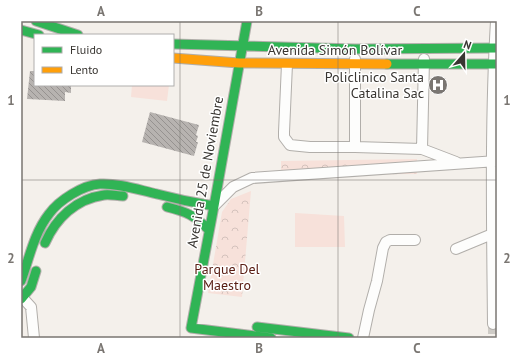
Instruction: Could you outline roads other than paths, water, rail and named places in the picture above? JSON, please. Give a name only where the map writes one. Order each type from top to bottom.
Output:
[{"type":"main road","points":[[36,21],[75,34]]},
{"type":"main road","name":"Avenida 25 de Noviembre","points":[[192,324],[247,21]]},
{"type":"main road","points":[[21,30],[35,34]]},
{"type":"main road","name":"Avenida Simón Bolívar","points":[[174,44],[355,49],[496,48]]},
{"type":"main road","name":"Avenida Simón Bolívar","points":[[174,58],[239,63],[287,64],[495,64]]},
{"type":"main road","points":[[21,281],[38,232],[49,213],[66,197],[83,189],[100,184],[124,186],[184,201],[214,206]]},
{"type":"main road","points":[[42,251],[47,237],[57,222],[72,208],[88,199],[104,195],[124,196],[131,198]]},
{"type":"main road","points":[[160,206],[182,211],[197,218],[209,230]]},
{"type":"main road","points":[[22,298],[30,287],[38,266]]},
{"type":"main road","points":[[192,324],[267,338]]},
{"type":"main road","points":[[192,324],[349,338]]},
{"type":"street","points":[[492,324],[495,233],[494,161],[496,21]]},
{"type":"street","points":[[355,49],[355,147]]},
{"type":"street","points":[[422,149],[425,49]]},
{"type":"street","points":[[287,64],[284,137],[286,142],[290,145],[310,147],[422,149],[460,163]]},
{"type":"street","points":[[214,206],[233,186],[252,178],[494,161]]},
{"type":"street","points":[[456,249],[495,233]]},
{"type":"street","points":[[363,338],[377,281],[383,248],[386,242],[390,240],[415,240]]},
{"type":"street","points":[[22,298],[31,307],[34,338]]},
{"type":"street","points":[[186,338],[192,324]]},
{"type":"tunnel","points":[[493,324],[493,338]]},
{"type":"place","name":"Policlinico Santa Catalina Sac","points":[[438,85]]},
{"type":"park label","name":"Parque Del Maestro","points":[[227,278]]}]
